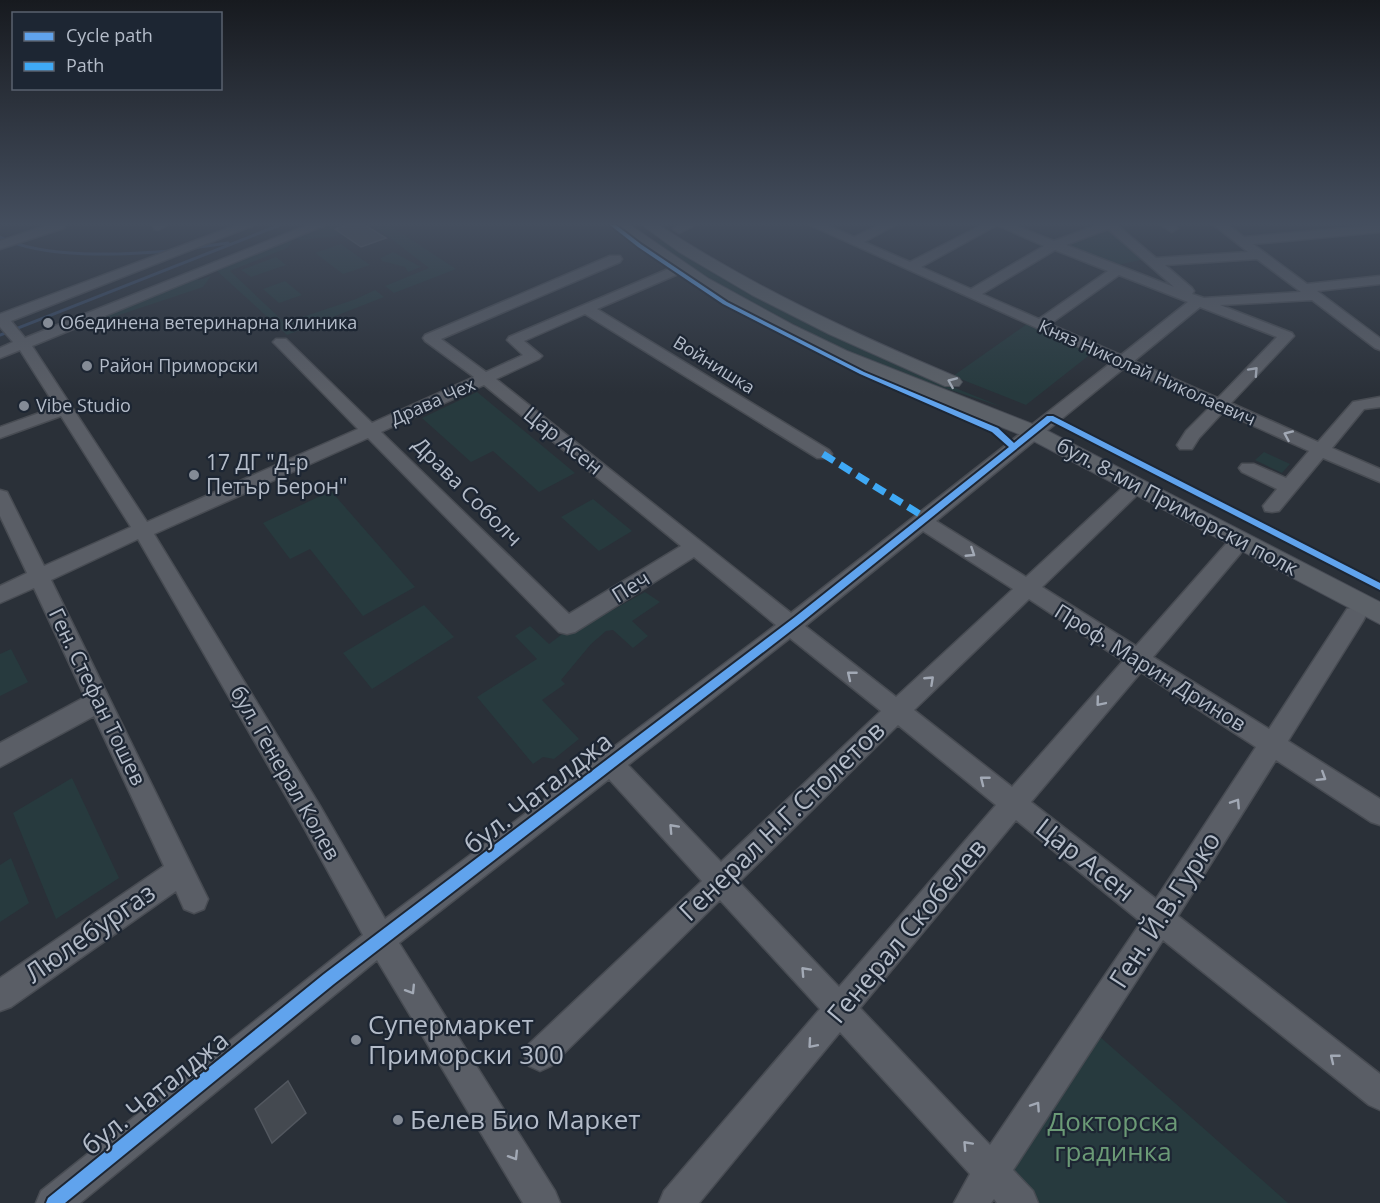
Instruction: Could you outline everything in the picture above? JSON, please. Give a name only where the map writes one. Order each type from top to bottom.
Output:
[{"type":"main road","name":"бул. 8-ми Приморски полк","points":[[703,281],[778,324],[840,355],[1039,427],[1380,614]]},
{"type":"main road","name":"бул. 8-ми Приморски полк","points":[[742,281],[799,312],[1039,427],[1380,596]]},
{"type":"street","points":[[2,320],[103,281]]},
{"type":"street","points":[[0,353],[21,342],[176,281]]},
{"type":"street","name":"Цар Асен","points":[[563,281],[430,338],[485,378],[779,614],[790,626],[896,712],[1380,1094]]},
{"type":"street","name":"Драва Чех","points":[[0,594],[121,538],[165,523],[534,356],[514,340],[649,281]]},
{"type":"street","name":"Княз Николай Николаевич","points":[[943,281],[1380,476]]},
{"type":"street","points":[[972,294],[993,281]]},
{"type":"street","points":[[1039,325],[1101,281]]},
{"type":"street","points":[[1146,281],[1287,336],[1192,435],[1186,445]]},
{"type":"street","points":[[1176,281],[1199,301],[1310,292],[1373,281]]},
{"type":"street","points":[[1295,281],[1380,345]]},
{"type":"street","name":"бул. Чаталджа","points":[[53,1203],[329,979],[790,626],[1199,301]]},
{"type":"street","name":"Войнишка","points":[[585,308],[823,454]]},
{"type":"street","name":"бул. Генерал Колев","points":[[2,320],[21,342],[66,409],[143,531],[311,815],[381,940],[543,1203]]},
{"type":"street","name":"Драва Соболч","points":[[281,342],[567,626]]},
{"type":"street","points":[[1272,506],[1359,405],[1380,402]]},
{"type":"street","points":[[0,433],[66,409]]},
{"type":"street","points":[[1248,468],[1289,487]]},
{"type":"street","name":"Генерал Н.Г.Столетов","points":[[540,1055],[896,712],[1128,493]]},
{"type":"street","name":"Ген. Стефан Тошев","points":[[0,496],[194,899]]},
{"type":"street","name":"Проф. Марин Дринов","points":[[921,522],[1380,813]]},
{"type":"street","name":"Печ","points":[[567,626],[694,547]]},
{"type":"street","name":"Генерал Скобелев","points":[[676,1203],[1013,804],[1233,549]]},
{"type":"street","name":"Ген. Й.В.Гурко","points":[[971,1203],[1273,746],[1355,615]]},
{"type":"street","points":[[0,756],[99,701]]},
{"type":"street","points":[[610,763],[1021,1203]]},
{"type":"street","name":"Люлебургаз","points":[[0,996],[181,871]]},
{"type":"green space","points":[[184,281],[207,281],[203,287],[95,323],[87,318]]},
{"type":"green space","points":[[228,281],[241,281],[285,323],[356,299],[375,290],[384,297],[287,335]]},
{"type":"green space","points":[[285,281],[302,295],[279,303],[263,289]]},
{"type":"green space","points":[[397,281],[425,281],[394,293],[385,286]]},
{"type":"green space","points":[[714,281],[742,281],[909,369],[1002,407],[909,376],[834,345]]},
{"type":"green space","points":[[1027,324],[1092,353],[1026,405],[953,376]]},
{"type":"green space","points":[[477,392],[575,473],[539,492],[493,451],[471,462],[422,418]]},
{"type":"green space","points":[[1264,452],[1290,464],[1282,473],[1255,460]]},
{"type":"green space","points":[[331,491],[415,587],[363,616],[310,549],[290,559],[263,523]]},
{"type":"green space","points":[[593,499],[632,531],[599,551],[561,517]]},
{"type":"green space","points":[[645,592],[660,602],[632,621],[648,636],[633,648],[613,630],[606,631],[591,644],[561,680],[565,684],[542,700],[579,739],[554,759],[543,757],[533,764],[477,697],[537,659],[515,636],[530,626],[549,644],[565,632],[575,631]]},
{"type":"green space","points":[[424,605],[454,637],[372,689],[343,653]]},
{"type":"green space","points":[[11,649],[28,682],[0,696],[0,654]]},
{"type":"green space","points":[[72,778],[119,878],[56,919],[13,813]]},
{"type":"green space","points":[[11,858],[29,903],[0,922],[0,865]]},
{"type":"green space","name":"Докторска градинка","points":[[1099,1036],[1288,1203],[1040,1203],[1010,1171]]},
{"type":"building","points":[[288,1081],[306,1113],[272,1143],[255,1109]]},
{"type":"waterway","points":[[0,335],[137,281]]},
{"type":"marked path","points":[[823,454],[926,518]]},
{"type":"cycle path","points":[[692,281],[725,303],[862,373],[995,430],[1014,448]]},
{"type":"cycle path","points":[[53,1203],[329,979],[798,620],[1050,418],[1380,587]]},
{"type":"place","name":"Обединена ветеринарна клиника","points":[[48,323]]},
{"type":"place","name":"Район Приморски","points":[[87,366]]},
{"type":"place","name":"Vibe Studio","points":[[24,406]]},
{"type":"place","name":"17 ДГ \"Д-р Петър Берон\"","points":[[194,475]]},
{"type":"place","name":"Супермаркет Приморски 300","points":[[356,1040]]},
{"type":"place","name":"Белев Био Маркет","points":[[398,1120]]}]
